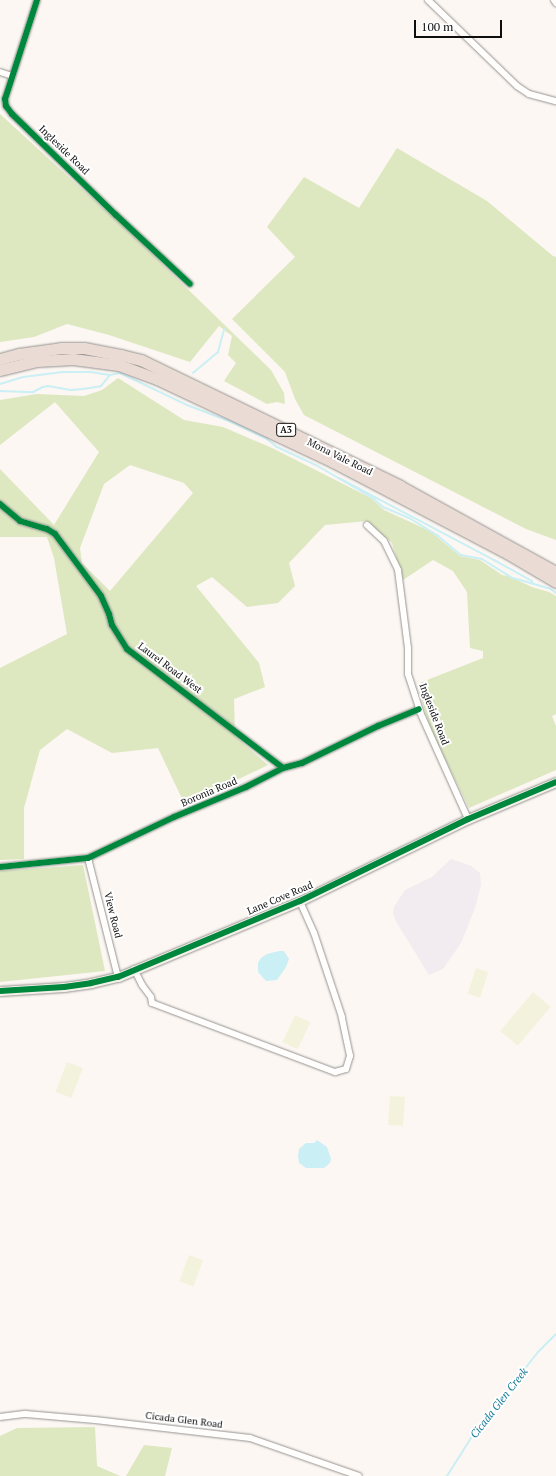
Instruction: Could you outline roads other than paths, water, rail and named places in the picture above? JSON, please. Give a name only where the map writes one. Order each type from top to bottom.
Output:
[{"type":"highway","name":"Mona Vale Road","points":[[0,359],[19,354],[55,349],[84,348],[121,354],[141,360],[400,486],[556,572]]},
{"type":"highway","name":"Mona Vale Road","points":[[0,370],[37,361],[73,359],[119,365],[157,379],[333,462],[506,553],[556,582]]},
{"type":"street","name":"Ingleside Road","points":[[37,0],[4,99],[8,110],[190,284]]},
{"type":"street","points":[[428,0],[517,86],[529,94],[556,101]]},
{"type":"street","points":[[0,72],[12,76]]},
{"type":"street","name":"Laurel Road West","points":[[0,504],[20,521],[47,529],[55,534],[98,592],[109,614],[112,625],[127,649],[283,768]]},
{"type":"street","name":"Ingleside Road","points":[[367,525],[384,542],[398,570],[408,648],[408,674],[419,709],[468,819]]},
{"type":"street","name":"Boronia Road","points":[[0,867],[88,858],[283,768],[302,763],[378,726],[419,709]]},
{"type":"street","name":"Lane Cove Road","points":[[0,991],[64,987],[91,983],[118,976],[300,901],[468,819],[556,782]]},
{"type":"street","name":"View Road","points":[[88,858],[118,976]]},
{"type":"street","points":[[134,969],[151,997],[152,1003],[335,1072],[346,1070],[350,1056],[342,1017],[314,933],[300,901]]},
{"type":"street","name":"Cicada Glen Road","points":[[0,1417],[11,1415],[34,1415],[95,1420],[250,1438],[359,1476]]},
{"type":"water","points":[[284,951],[289,959],[286,967],[277,980],[266,981],[258,972],[258,963],[261,958],[267,954]]},
{"type":"water","points":[[317,1140],[327,1147],[331,1159],[330,1163],[324,1168],[306,1168],[299,1163],[299,1149],[306,1143],[314,1143]]},
{"type":"waterway","points":[[193,373],[218,352],[224,329]]},
{"type":"waterway","points":[[0,384],[23,377],[63,372],[91,372],[110,375]]},
{"type":"waterway","points":[[0,391],[33,392],[48,386],[71,390],[83,389],[101,386],[110,375],[120,373],[187,405],[229,421],[267,439],[277,447],[316,465],[373,498],[383,507],[411,519],[437,535],[461,555],[482,559],[513,578],[549,588],[556,593]]},
{"type":"waterway","points":[[339,478],[494,560],[532,581],[533,584]]},
{"type":"waterway","name":"Cicada Glen Creek","points":[[447,1476],[471,1438],[538,1352],[556,1334]]}]
